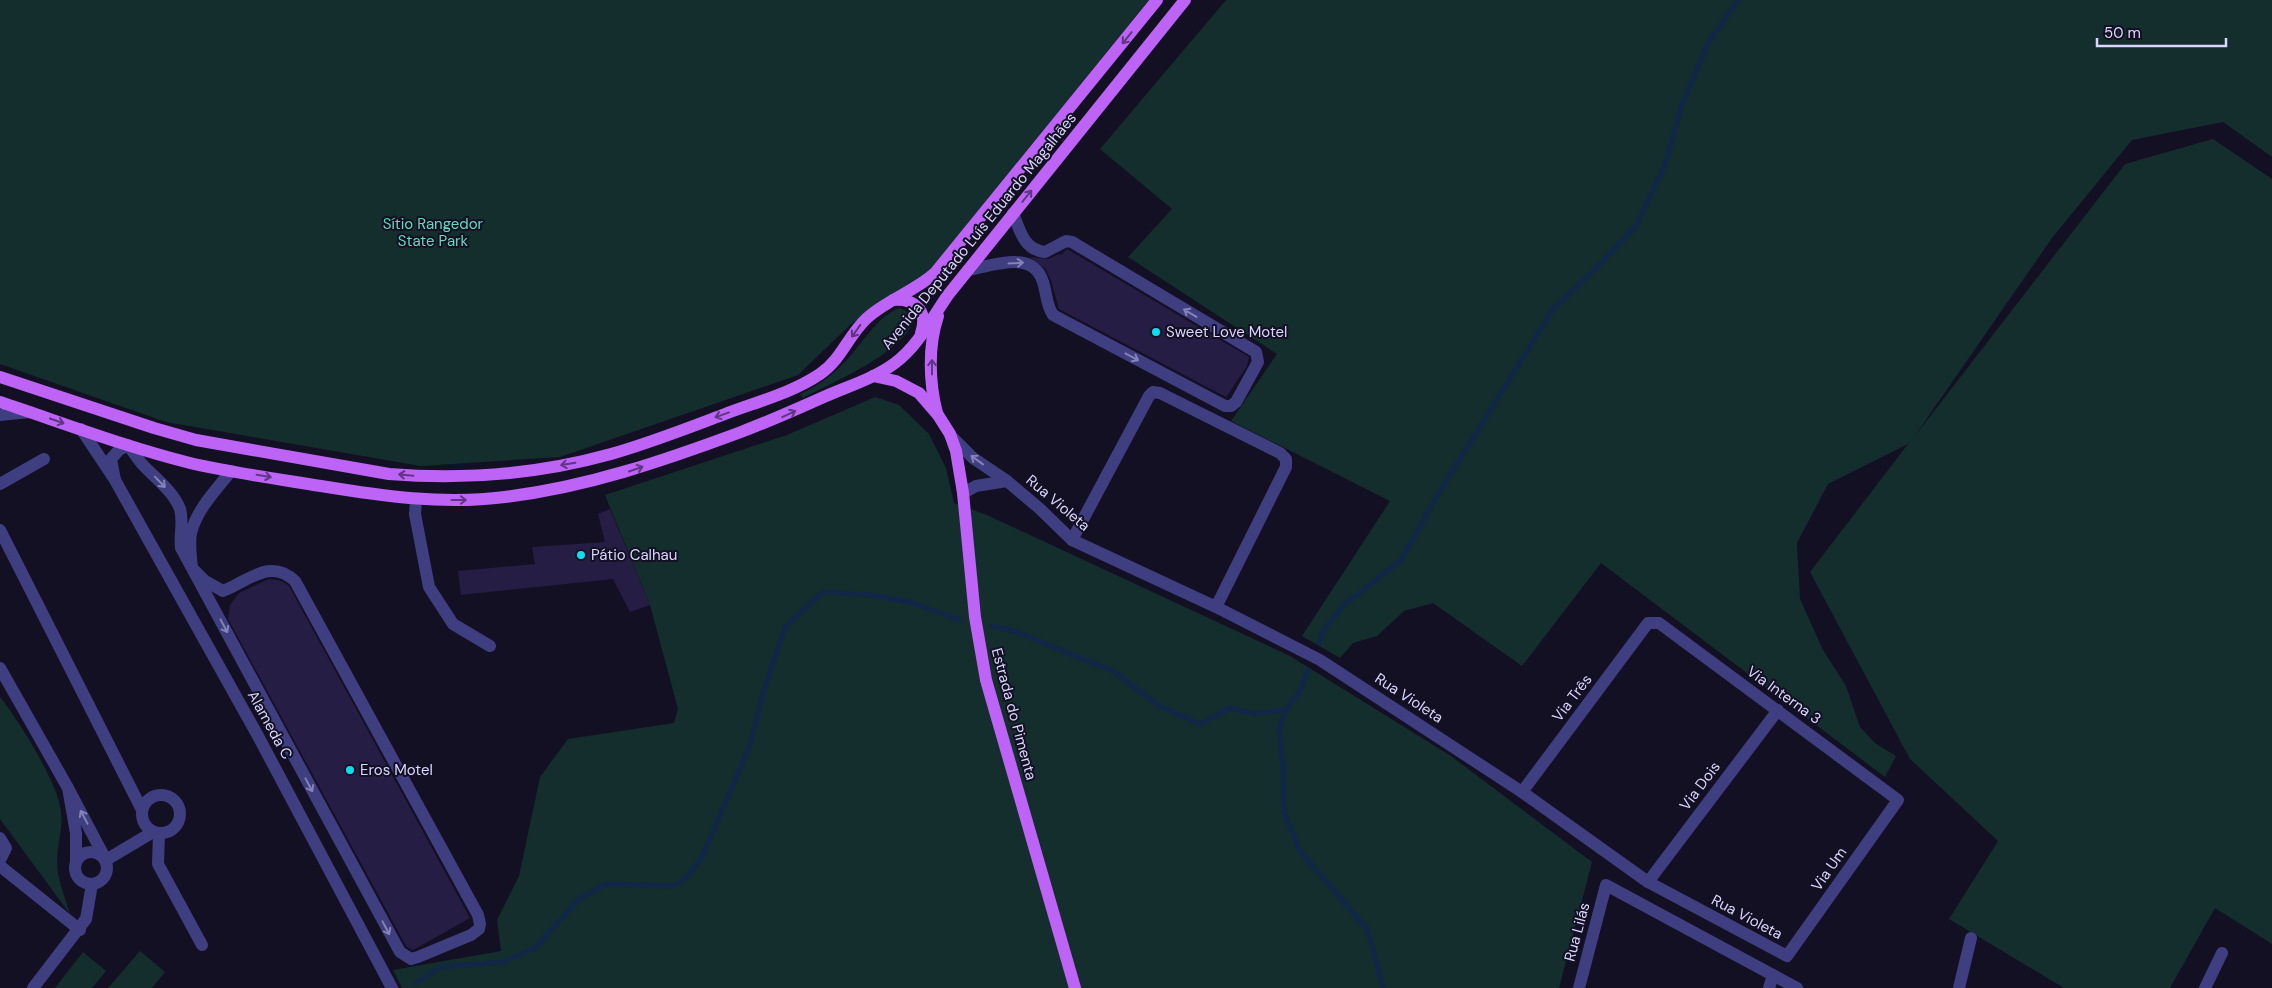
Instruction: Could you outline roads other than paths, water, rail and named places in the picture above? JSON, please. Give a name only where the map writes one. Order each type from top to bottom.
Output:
[{"type":"main road","name":"Avenida Deputado Luís Eduardo Magalhães","points":[[0,377],[196,440],[389,474],[462,476],[508,473],[573,463],[611,454],[781,393],[824,371],[838,357],[866,318],[893,300],[918,287],[935,273],[1157,0]]},
{"type":"main road","name":"Avenida Deputado Luís Eduardo Magalhães","points":[[0,402],[128,445],[189,462],[231,471],[366,493],[416,499],[466,500],[504,497],[583,484],[624,473],[782,417],[873,376],[895,363],[919,337],[942,303],[968,270],[1185,0]]},
{"type":"main road","points":[[893,300],[908,300],[920,309],[924,318],[919,337]]},
{"type":"main road","name":"Estrada do Pimenta","points":[[938,415],[933,390],[932,351],[934,331],[942,303]]},
{"type":"main road","name":"Estrada do Pimenta","points":[[873,376],[896,381],[911,387],[926,400],[950,434],[960,467],[975,617],[986,680],[1075,988]]},
{"type":"street","points":[[968,270],[1021,261],[1030,264],[1039,271],[1044,283],[1048,308],[1053,315],[1225,406],[1231,406],[1236,402],[1258,362],[1256,352],[1072,242],[1066,240],[1045,252],[1031,248],[1025,243],[1013,213]]},
{"type":"street","points":[[1072,540],[1149,396],[1154,392],[1160,393],[1280,453],[1286,459],[1286,467],[1216,607]]},
{"type":"street","points":[[0,415],[30,412]]},
{"type":"street","name":"Alameda C","points":[[81,429],[115,480],[258,736],[392,988]]},
{"type":"street","name":"Rua Violeta","points":[[950,434],[973,458],[1007,481],[1049,517],[1072,540],[1216,607],[1320,660],[1522,792],[1648,882],[1787,956]]},
{"type":"street","points":[[128,445],[140,462],[167,490],[179,506],[182,516],[179,538],[181,548],[400,952],[411,959],[471,935],[479,929],[478,915],[295,581],[283,572],[270,571],[252,574],[233,587],[223,591],[205,581],[192,568],[191,535],[194,522],[202,508],[231,471]]},
{"type":"street","name":"Alameda C","points":[[115,480],[111,459],[119,450],[128,445]]},
{"type":"street","points":[[0,484],[44,459]]},
{"type":"street","name":"Rua Violeta","points":[[963,493],[976,486],[1007,481]]},
{"type":"street","points":[[416,499],[416,514],[429,587],[453,624],[490,646]]},
{"type":"street","points":[[0,530],[142,810],[144,823],[156,832],[158,864],[202,945]]},
{"type":"street","name":"Via Três","points":[[1522,792],[1648,623]]},
{"type":"street","name":"Via Interna 3","points":[[1648,623],[1660,623],[1898,800]]},
{"type":"street","points":[[0,668],[68,788],[106,860],[108,871],[106,876],[92,884],[87,884],[78,878],[76,873],[76,834],[68,788]]},
{"type":"street","points":[[0,676],[10,688]]},
{"type":"street","name":"Via Dois","points":[[1648,882],[1778,710]]},
{"type":"street","points":[[106,860],[156,832],[171,831],[179,822],[181,816],[178,804],[168,796],[154,796],[144,804],[142,810]]},
{"type":"street","name":"Via Um","points":[[1787,956],[1898,800]]},
{"type":"street","points":[[0,838],[6,848],[0,860]]},
{"type":"street","points":[[76,862],[82,854],[88,852],[98,853],[106,860]]},
{"type":"street","points":[[0,866],[80,930]]},
{"type":"street","points":[[33,988],[80,930],[86,919],[92,884]]},
{"type":"street","name":"Rua Lilás","points":[[1578,988],[1606,885],[1773,975]]},
{"type":"street","points":[[1959,988],[1970,938]]},
{"type":"street","points":[[2205,988],[2222,953]]},
{"type":"street","points":[[1769,988],[1773,975],[1797,988]]},
{"type":"waterway","points":[[1319,643],[1325,628],[1344,605],[1401,560],[1437,496],[1553,309],[1636,226],[1666,162],[1680,110],[1708,43],[1738,0]]},
{"type":"waterway","points":[[416,983],[441,967],[502,962],[534,949],[580,898],[606,884],[673,886],[687,877],[702,857],[750,745],[763,693],[785,627],[823,592],[870,595],[910,602],[960,620]]},
{"type":"waterway","points":[[992,626],[1011,630],[1113,671],[1159,706],[1200,724],[1230,708],[1256,714],[1286,709],[1300,691],[1308,670]]},
{"type":"waterway","points":[[1286,709],[1279,728],[1283,766],[1284,813],[1300,851],[1367,929],[1383,988]]},
{"type":"place","name":"Sweet Love Motel","points":[[1156,332]]},
{"type":"place","name":"Pátio Calhau","points":[[581,555]]},
{"type":"place","name":"Eros Motel","points":[[350,770]]},
{"type":"park label","name":"Sítio Rangedor State Park","points":[[433,232]]}]
